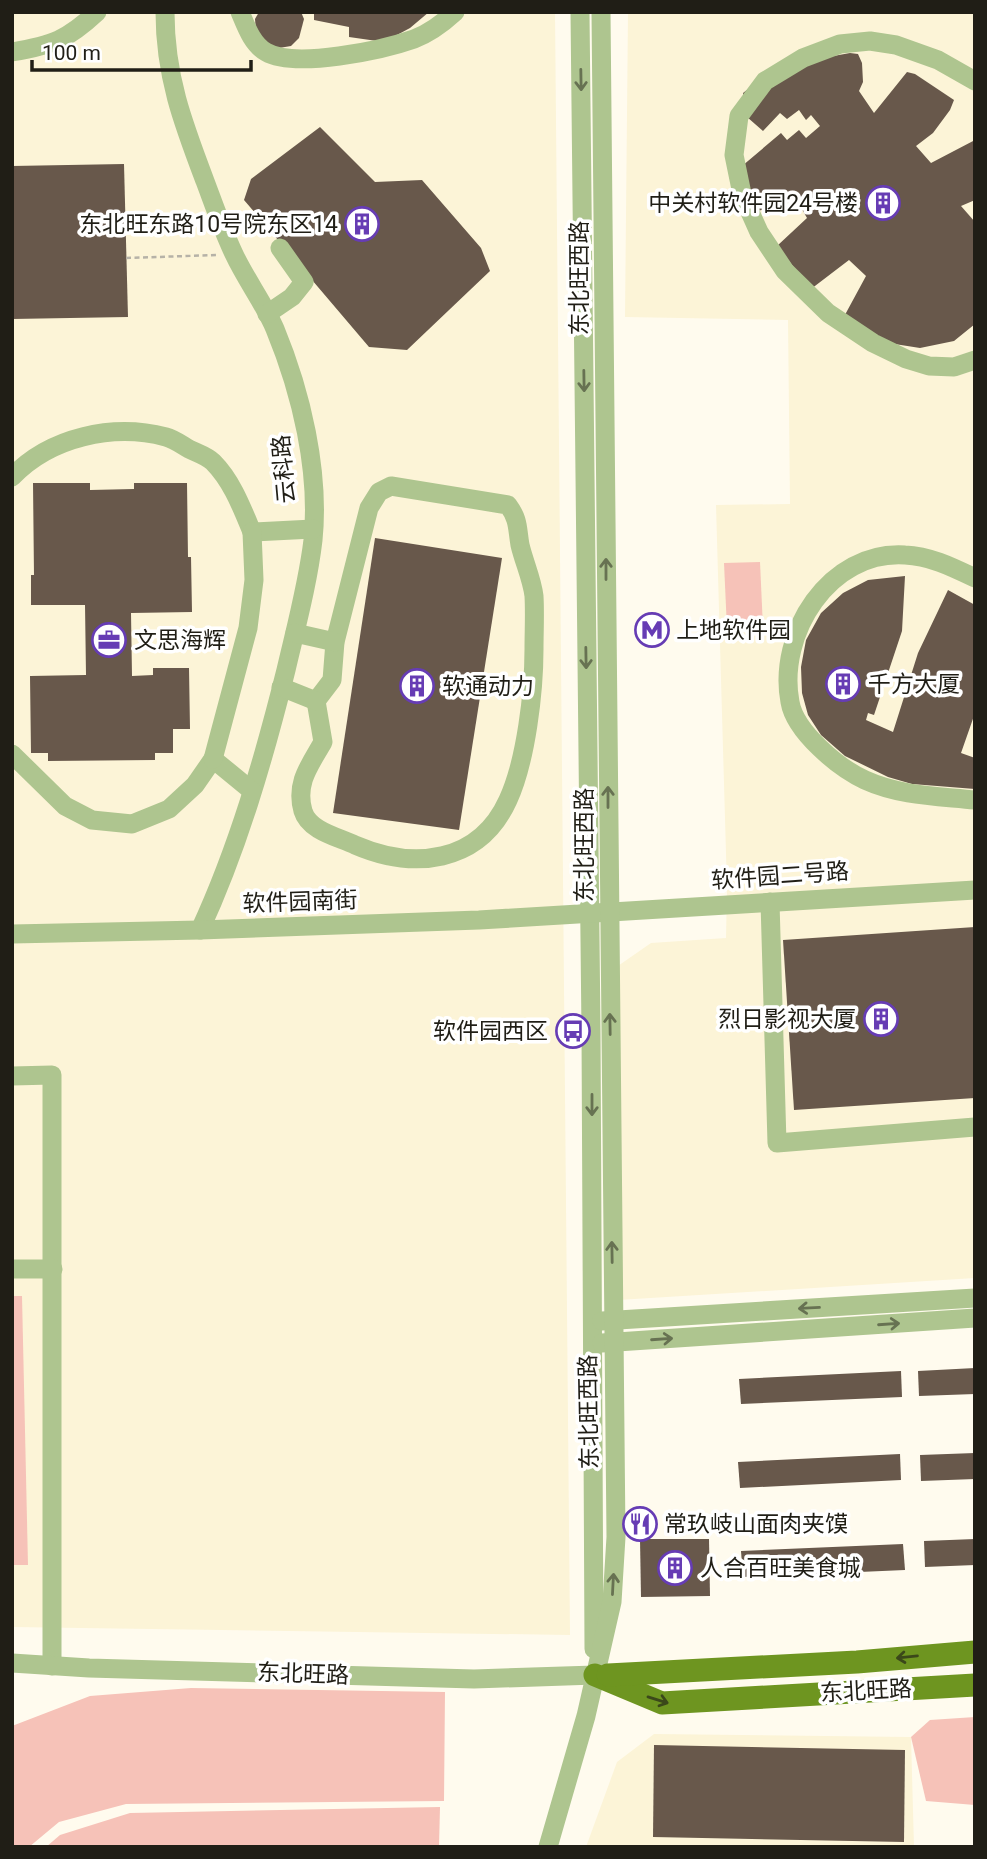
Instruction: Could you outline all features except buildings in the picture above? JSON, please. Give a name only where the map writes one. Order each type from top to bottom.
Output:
[{"type":"main road","name":"东北旺路","points":[[595,1675],[624,1676],[857,1662],[975,1652]]},
{"type":"main road","name":"东北旺路","points":[[595,1675],[663,1703],[975,1685]]},
{"type":"street","points":[[12,52],[40,47],[74,34],[97,12]]},
{"type":"street","name":"云科路","points":[[165,12],[165,37],[171,82],[186,132],[234,254],[274,327],[306,425],[313,489],[313,529],[295,633],[252,791],[217,893],[200,930]]},
{"type":"street","points":[[240,12],[250,37],[266,52],[293,60],[366,52],[416,38],[439,26],[455,12]]},
{"type":"street","name":"东北旺西路","points":[[548,1847],[586,1716],[595,1675],[593,1597],[603,1343],[599,913],[580,12]]},
{"type":"street","name":"东北旺西路","points":[[599,913],[601,12]]},
{"type":"street","points":[[975,80],[938,60],[896,45],[870,41],[840,44],[803,58],[765,81],[739,116],[734,155],[742,194],[759,232],[785,271],[828,313],[873,343],[906,359],[929,366],[954,367],[975,360]]},
{"type":"street","points":[[267,314],[292,297],[304,282],[280,248]]},
{"type":"street","points":[[12,477],[20,469],[66,441],[107,432],[132,432],[167,438],[212,461],[236,494],[251,532],[254,580],[248,628],[214,759],[195,785],[169,809],[132,824],[92,820],[65,806],[12,754]]},
{"type":"street","points":[[391,486],[508,506],[517,517],[520,542],[534,594],[534,665],[517,778],[497,819],[482,836],[461,850],[426,860],[377,854],[314,827],[303,812],[302,778],[323,742],[316,701],[331,680],[334,642],[369,508],[379,492],[391,486]]},
{"type":"street","points":[[251,532],[313,529]]},
{"type":"street","points":[[975,578],[932,560],[902,554],[870,560],[853,567],[841,573],[812,602],[797,634],[789,669],[790,703],[796,719],[831,760],[866,781],[906,793],[975,800]]},
{"type":"street","points":[[295,633],[334,642]]},
{"type":"street","points":[[281,687],[316,701]]},
{"type":"street","points":[[214,759],[252,791]]},
{"type":"street","name":"软件园二号路","points":[[599,913],[975,890]]},
{"type":"street","points":[[770,902],[777,1143],[975,1127]]},
{"type":"street","name":"软件园南街","points":[[12,934],[200,930],[599,913]]},
{"type":"street","points":[[12,1076],[52,1075],[52,1666]]},
{"type":"street","points":[[12,1269],[53,1269]]},
{"type":"street","points":[[603,1321],[975,1298]]},
{"type":"street","points":[[603,1343],[975,1318]]},
{"type":"street","name":"东北旺路","points":[[12,1663],[474,1679],[595,1675]]},
{"type":"path","points":[[126,258],[234,254]]},
{"type":"shaded area","points":[[12,12],[555,12],[570,1635],[12,1627]]},
{"type":"shaded area","points":[[628,12],[975,12],[975,1278],[618,1300],[615,968],[651,943],[726,938],[727,888],[716,505],[790,504],[788,320],[625,317]]},
{"type":"shaded area","points":[[760,562],[763,628],[727,629],[724,563]]},
{"type":"shaded area","points":[[12,1296],[22,1296],[28,1565],[12,1565]]},
{"type":"shaded area","points":[[191,1688],[445,1692],[444,1801],[126,1804],[59,1822],[29,1847],[12,1847],[12,1726],[90,1696]]},
{"type":"shaded area","points":[[975,1717],[975,1805],[926,1801],[911,1737],[930,1720]]},
{"type":"shaded area","points":[[654,1734],[911,1737],[914,1847],[586,1847],[617,1762]]},
{"type":"shaded area","points":[[440,1807],[439,1847],[46,1847],[60,1835],[130,1813]]},
{"type":"place","name":"中关村软件园24号楼","points":[[883,203]]},
{"type":"place","name":"东北旺东路10号院东区14","points":[[362,224]]},
{"type":"place","name":"上地软件园","points":[[652,630]]},
{"type":"place","name":"文思海辉","points":[[109,640]]},
{"type":"place","name":"千方大厦","points":[[843,684]]},
{"type":"place","name":"软通动力","points":[[417,686]]},
{"type":"place","name":"烈日影视大厦","points":[[881,1019]]},
{"type":"place","name":"软件园西区","points":[[573,1031]]},
{"type":"place","name":"常玖岐山面肉夹馍","points":[[640,1524]]},
{"type":"place","name":"人合百旺美食城","points":[[675,1568]]}]
